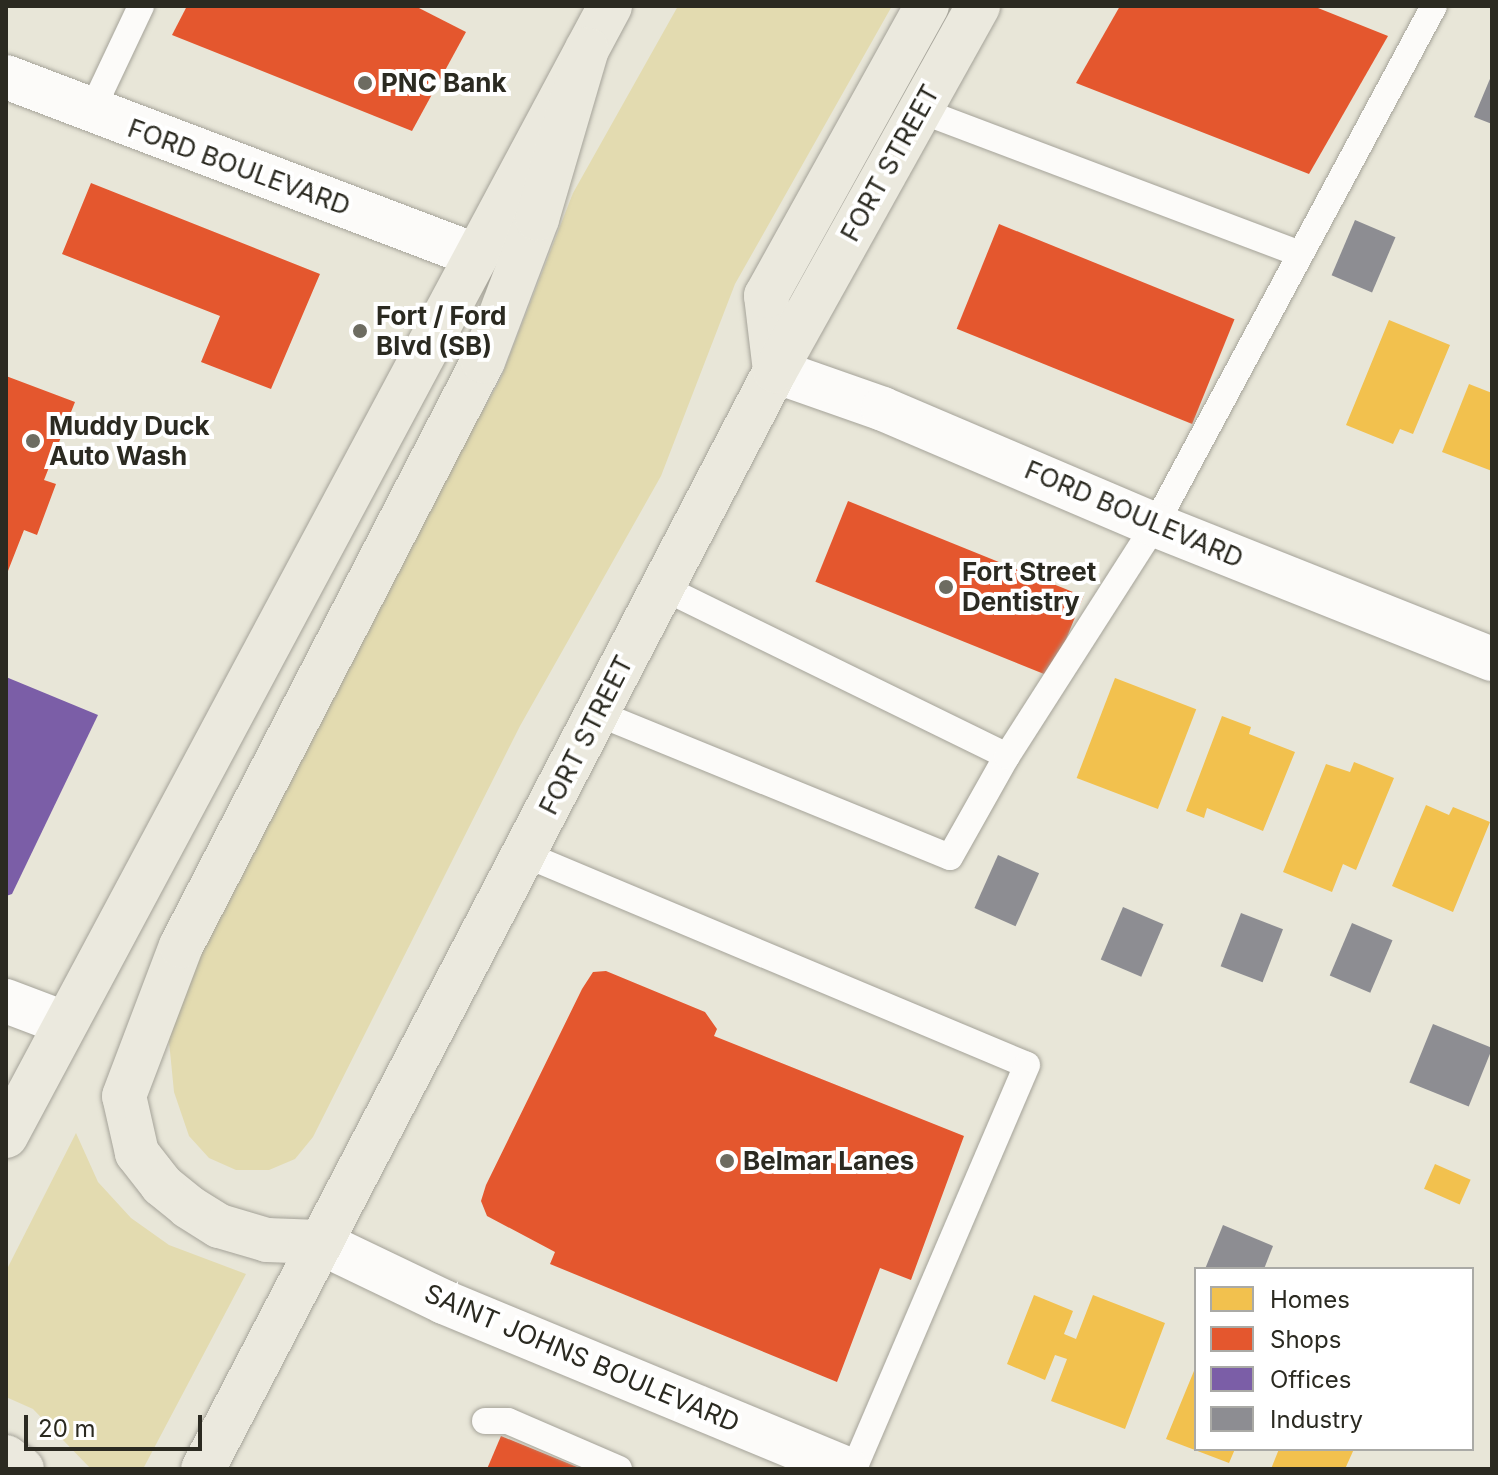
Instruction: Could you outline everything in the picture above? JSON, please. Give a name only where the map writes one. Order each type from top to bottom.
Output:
[{"type":"main road","points":[[775,371],[766,296],[927,6]]},
{"type":"main road","name":"FORT STREET","points":[[203,1469],[775,371],[978,6]]},
{"type":"main road","points":[[6,1136],[473,254],[587,49],[605,8]]},
{"type":"main road","points":[[319,1242],[267,1240],[219,1226],[189,1207],[162,1185],[137,1153],[124,1096],[181,946],[483,361],[537,219],[587,49]]},
{"type":"main road","points":[[6,1457],[22,1469]]},
{"type":"street","name":"FORD BOULEVARD","points":[[6,77],[91,112],[473,254]]},
{"type":"street","name":"FORD BOULEVARD","points":[[775,371],[883,409],[1155,525],[1492,659]]},
{"type":"street","points":[[6,1001],[64,1023]]},
{"type":"street","name":"SAINT JOHNS BOULEVARD","points":[[319,1242],[444,1302],[847,1469]]},
{"type":"lane","points":[[91,112],[141,6]]},
{"type":"lane","points":[[597,713],[950,857],[1007,756],[1155,525],[1434,6]]},
{"type":"lane","points":[[919,110],[1300,254]]},
{"type":"lane","points":[[662,587],[1007,756]]},
{"type":"lane","points":[[524,854],[1027,1065],[854,1469]]},
{"type":"lane","points":[[485,1421],[508,1421],[619,1469]]},
{"type":"shaded area","points":[[678,6],[892,6],[735,284],[661,476],[520,726],[313,1137],[295,1159],[269,1170],[236,1170],[209,1158],[189,1136],[174,1092],[168,1031],[173,1001],[332,679],[501,378],[573,193]]},
{"type":"shaded area","points":[[76,1133],[98,1182],[131,1218],[169,1245],[246,1274],[143,1469],[91,1469],[33,1409],[6,1397],[6,1271]]},
{"type":"building: Homes","points":[[1389,320],[1450,345],[1413,434],[1400,429],[1393,444],[1346,425]]},
{"type":"building: Homes","points":[[1469,384],[1492,393],[1492,471],[1442,452]]},
{"type":"building: Homes","points":[[1115,678],[1196,709],[1158,809],[1077,778]]},
{"type":"building: Homes","points":[[1222,716],[1251,727],[1249,734],[1295,752],[1263,831],[1207,808],[1204,818],[1186,811]]},
{"type":"building: Homes","points":[[1354,762],[1394,778],[1356,870],[1343,864],[1332,892],[1283,872],[1326,764],[1350,772]]},
{"type":"building: Homes","points":[[1426,805],[1449,815],[1453,807],[1490,822],[1453,912],[1392,886]]},
{"type":"building: Homes","points":[[1435,1164],[1471,1180],[1460,1205],[1424,1189]]},
{"type":"building: Homes","points":[[1034,1295],[1073,1311],[1064,1334],[1076,1339],[1093,1295],[1165,1323],[1125,1429],[1051,1401],[1067,1359],[1055,1355],[1045,1380],[1007,1364]]},
{"type":"building: Homes","points":[[1194,1371],[1194,1450],[1166,1439]]},
{"type":"building: Homes","points":[[1198,1451],[1234,1451],[1229,1463]]},
{"type":"building: Homes","points":[[1278,1451],[1353,1451],[1345,1469],[1271,1469]]},
{"type":"building: Shops","name":"PNC Bank","points":[[187,6],[415,6],[466,32],[412,131],[172,35]]},
{"type":"building: Shops","points":[[1120,6],[1313,6],[1388,36],[1309,174],[1076,83]]},
{"type":"building: Shops","points":[[91,183],[320,274],[271,389],[201,362],[220,316],[62,254]]},
{"type":"building: Shops","points":[[999,224],[1235,319],[1192,424],[957,329]]},
{"type":"building: Shops","name":"Muddy Duck Auto Wash","points":[[6,376],[75,402],[44,480],[56,484],[37,535],[24,530],[6,576]]},
{"type":"building: Shops","name":"Fort Street Dentistry","points":[[848,501],[1084,596],[1051,677],[815,582]]},
{"type":"building: Shops","name":"Belmar Lanes","points":[[606,971],[705,1012],[717,1029],[714,1036],[964,1136],[911,1280],[880,1268],[837,1382],[550,1264],[555,1252],[487,1216],[481,1201],[486,1185],[582,989],[593,972]]},
{"type":"building: Shops","points":[[501,1436],[582,1469],[487,1469]]},
{"type":"building: Offices","points":[[6,677],[98,715],[12,894],[6,896]]},
{"type":"building: Industry","points":[[1492,74],[1492,124],[1474,117]]},
{"type":"building: Industry","points":[[1355,220],[1396,237],[1372,292],[1332,275]]},
{"type":"building: Industry","points":[[998,855],[1039,873],[1016,926],[974,908]]},
{"type":"building: Industry","points":[[1123,907],[1164,924],[1141,977],[1101,959]]},
{"type":"building: Industry","points":[[1241,913],[1283,929],[1263,982],[1221,966]]},
{"type":"building: Industry","points":[[1352,923],[1393,940],[1370,993],[1330,975]]},
{"type":"building: Industry","points":[[1433,1024],[1492,1048],[1469,1106],[1409,1082]]},
{"type":"building: Industry","points":[[1223,1225],[1273,1246],[1265,1267],[1206,1267]]},
{"type":"place","name":"PNC Bank","points":[[365,83]]},
{"type":"place","name":"Fort / Ford Blvd (SB)","points":[[360,331]]},
{"type":"place","name":"Muddy Duck Auto Wash","points":[[33,441]]},
{"type":"place","name":"Fort Street Dentistry","points":[[946,587]]},
{"type":"place","name":"Belmar Lanes","points":[[727,1161]]}]
